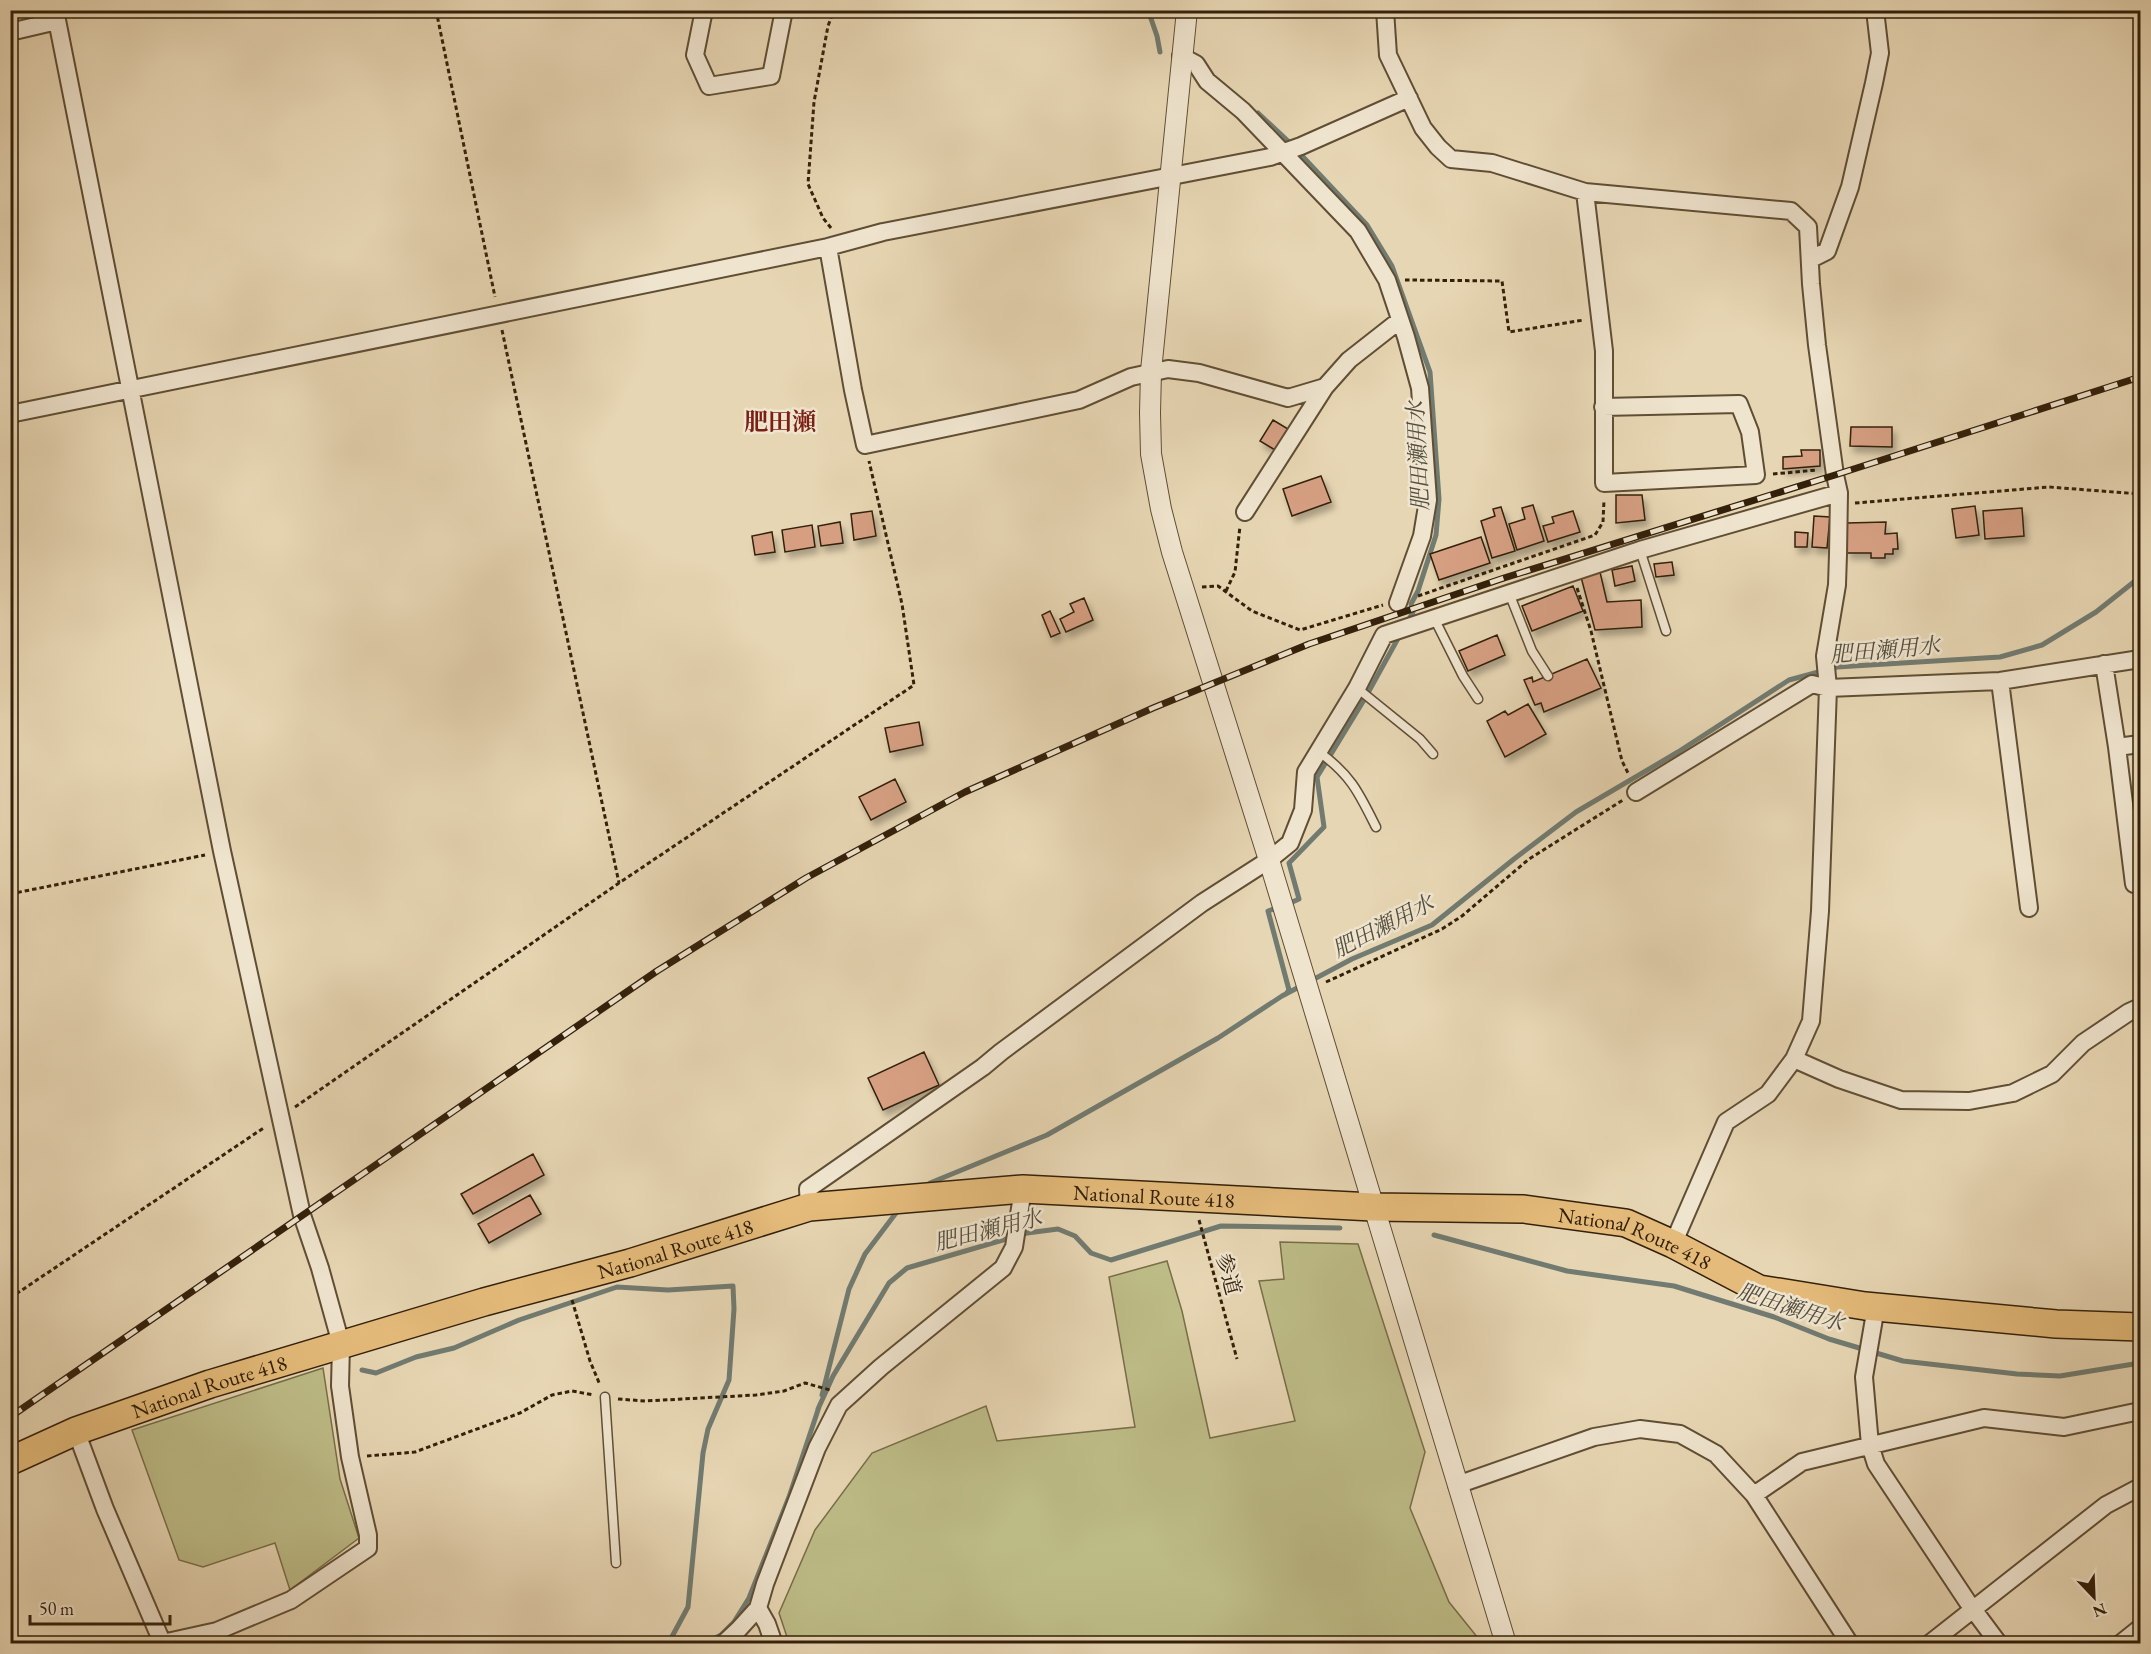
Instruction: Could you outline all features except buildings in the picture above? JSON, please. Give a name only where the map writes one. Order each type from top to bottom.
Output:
[{"type":"highway","name":"National Route 418","points":[[10,1461],[76,1431],[210,1384],[341,1344],[630,1263],[809,1207],[1023,1189],[1373,1207],[1524,1209],[1626,1222],[1759,1288],[1876,1307],[2056,1324],[2140,1327]]},
{"type":"street","points":[[704,10],[695,55],[709,86],[771,76],[784,10]]},
{"type":"street","points":[[1187,10],[1151,371],[1151,454],[1161,509],[1506,1644]]},
{"type":"street","points":[[1385,10],[1388,55],[1423,128],[1451,159],[1492,163],[1585,192],[1791,211],[1808,227],[1811,259],[1810,284],[1839,498],[1836,585],[1825,656],[1828,688],[1820,911],[1811,1021],[1794,1059],[1768,1094],[1726,1122],[1672,1244]]},
{"type":"street","points":[[1811,259],[1827,251],[1850,187],[1880,53],[1875,10]]},
{"type":"street","points":[[10,32],[56,16],[132,389],[222,851],[302,1215],[320,1268],[341,1344],[340,1386],[350,1457],[368,1535],[368,1548],[291,1600],[219,1637],[160,1643],[76,1431]]},
{"type":"street","points":[[1181,56],[1196,64],[1207,81],[1243,111],[1358,231],[1387,280],[1420,388],[1428,500],[1422,536],[1398,603]]},
{"type":"street","points":[[10,414],[828,247],[884,232],[1283,153],[1409,98]]},
{"type":"street","points":[[1585,192],[1604,351],[1603,407],[1604,483],[1756,475],[1750,432],[1739,404],[1603,407]]},
{"type":"street","points":[[828,247],[865,445],[1079,400],[1131,377],[1151,371],[1168,369],[1199,373],[1288,398],[1325,387]]},
{"type":"street","points":[[1245,512],[1325,387],[1349,360],[1401,320]]},
{"type":"street","points":[[809,1207],[808,1189],[983,1067],[1202,903],[1269,860],[1290,843],[1303,810],[1306,772],[1357,688],[1384,635],[1640,550],[1839,498]]},
{"type":"street","points":[[1636,792],[1812,684],[1828,688],[2000,681],[2140,659]]},
{"type":"street","points":[[2104,664],[2134,884],[2140,883]]},
{"type":"street","points":[[2000,681],[2029,908]]},
{"type":"street","points":[[2117,747],[2140,744]]},
{"type":"street","points":[[1794,1059],[1839,1079],[1901,1100],[1969,1101],[2013,1094],[2052,1074],[2084,1043],[2140,1007]]},
{"type":"street","points":[[723,1644],[758,1608],[817,1448],[839,1405],[881,1367],[1003,1268],[1014,1247],[1023,1189]]},
{"type":"street","points":[[1876,1307],[1864,1377],[1870,1445],[1876,1464],[1974,1610],[2000,1644]]},
{"type":"street","points":[[1754,1494],[1802,1462],[1984,1418],[2064,1427],[2140,1411]]},
{"type":"street","points":[[1457,1485],[1594,1437],[1640,1429],[1680,1434],[1716,1454],[1754,1494],[1850,1644]]},
{"type":"street","points":[[1929,1644],[2106,1505],[2140,1487]]},
{"type":"street","points":[[758,1608],[767,1623],[774,1644]]},
{"type":"street","points":[[2120,1644],[2140,1628]]},
{"type":"lane","points":[[1640,550],[1666,631]]},
{"type":"lane","points":[[1509,593],[1532,651],[1548,676]]},
{"type":"lane","points":[[1434,618],[1463,676],[1478,699]]},
{"type":"lane","points":[[1357,688],[1420,739],[1433,754]]},
{"type":"lane","points":[[1319,752],[1348,776],[1376,827]]},
{"type":"lane","points":[[605,1397],[616,1563]]},
{"type":"path","points":[[56,16],[100,10]]},
{"type":"path","points":[[436,10],[619,883]]},
{"type":"path","points":[[823,218],[808,184],[814,102],[828,26],[834,10]]},
{"type":"path","points":[[1387,280],[1502,281],[1509,332],[1600,317]]},
{"type":"path","points":[[10,1298],[914,685],[902,604],[865,445]]},
{"type":"path","points":[[1756,475],[1834,469]]},
{"type":"path","points":[[1185,593],[1207,586],[1218,586],[1252,611],[1300,630],[1382,605],[1398,603],[1595,535],[1603,522],[1604,483]]},
{"type":"path","points":[[1839,498],[2049,487],[2140,494]]},
{"type":"path","points":[[1226,591],[1234,572],[1238,532],[1245,512]]},
{"type":"path","points":[[1308,993],[1336,976],[1442,929],[1462,916],[1529,859],[1636,792],[1622,761],[1591,631],[1572,572]]},
{"type":"path","points":[[10,894],[222,851]]},
{"type":"path","name":"参道","points":[[1193,1198],[1237,1359]]},
{"type":"path","points":[[566,1280],[590,1361],[605,1397]]},
{"type":"shaded area","points":[[1280,1242],[1358,1244],[1425,1452],[1410,1508],[1449,1602],[1482,1643],[789,1643],[779,1613],[815,1530],[872,1453],[986,1406],[997,1441],[1135,1427],[1109,1277],[1167,1261],[1182,1311],[1210,1438],[1295,1421],[1259,1281],[1284,1279]]},
{"type":"shaded area","points":[[323,1368],[340,1479],[359,1538],[290,1590],[275,1543],[203,1567],[179,1560],[132,1430]]},
{"type":"waterway","name":"肥田瀬用水","points":[[1148,10],[1160,52]]},
{"type":"waterway","name":"肥田瀬用水","points":[[1258,113],[1289,142],[1367,225],[1392,266],[1430,372],[1439,499],[1436,535],[1418,591],[1411,604],[1413,612],[1407,623]]},
{"type":"waterway","name":"肥田瀬用水","points":[[930,1183],[1047,1135],[1218,1038],[1282,996],[1352,959],[1432,925],[1576,812],[1678,752],[1789,680],[1837,667],[2000,657],[2042,645],[2096,612],[2135,581],[2140,565]]},
{"type":"waterway","name":"肥田瀬用水","points":[[1288,904],[1299,899],[1289,863],[1324,827],[1317,777],[1401,633]]},
{"type":"waterway","name":"肥田瀬用水","points":[[1279,907],[1268,911],[1289,990],[1286,994]]},
{"type":"waterway","name":"肥田瀬用水","points":[[822,1395],[849,1289],[865,1254],[896,1213]]},
{"type":"waterway","name":"肥田瀬用水","points":[[818,1409],[833,1376],[889,1283],[907,1268],[1027,1233],[1058,1229],[1075,1236],[1091,1253],[1111,1260],[1221,1226],[1340,1228]]},
{"type":"waterway","name":"肥田瀬用水","points":[[1434,1235],[1567,1271],[1674,1286],[1774,1317],[1829,1339],[1903,1361],[2017,1374],[2060,1376],[2140,1363]]},
{"type":"waterway","points":[[362,1370],[376,1373],[416,1357],[454,1348],[519,1320],[617,1287],[668,1290],[733,1286],[734,1309],[729,1380],[708,1429],[703,1453],[688,1607],[668,1644]]},
{"type":"waterway","name":"肥田瀬用水","points":[[704,1644],[721,1635],[734,1622],[749,1598],[789,1497],[819,1407]]},
{"type":"railway","points":[[10,1417],[657,971],[806,878],[965,792],[1153,708],[1309,644],[1504,578],[2140,377]]},
{"type":"district","name":"肥田瀬","points":[[780,421]]}]
